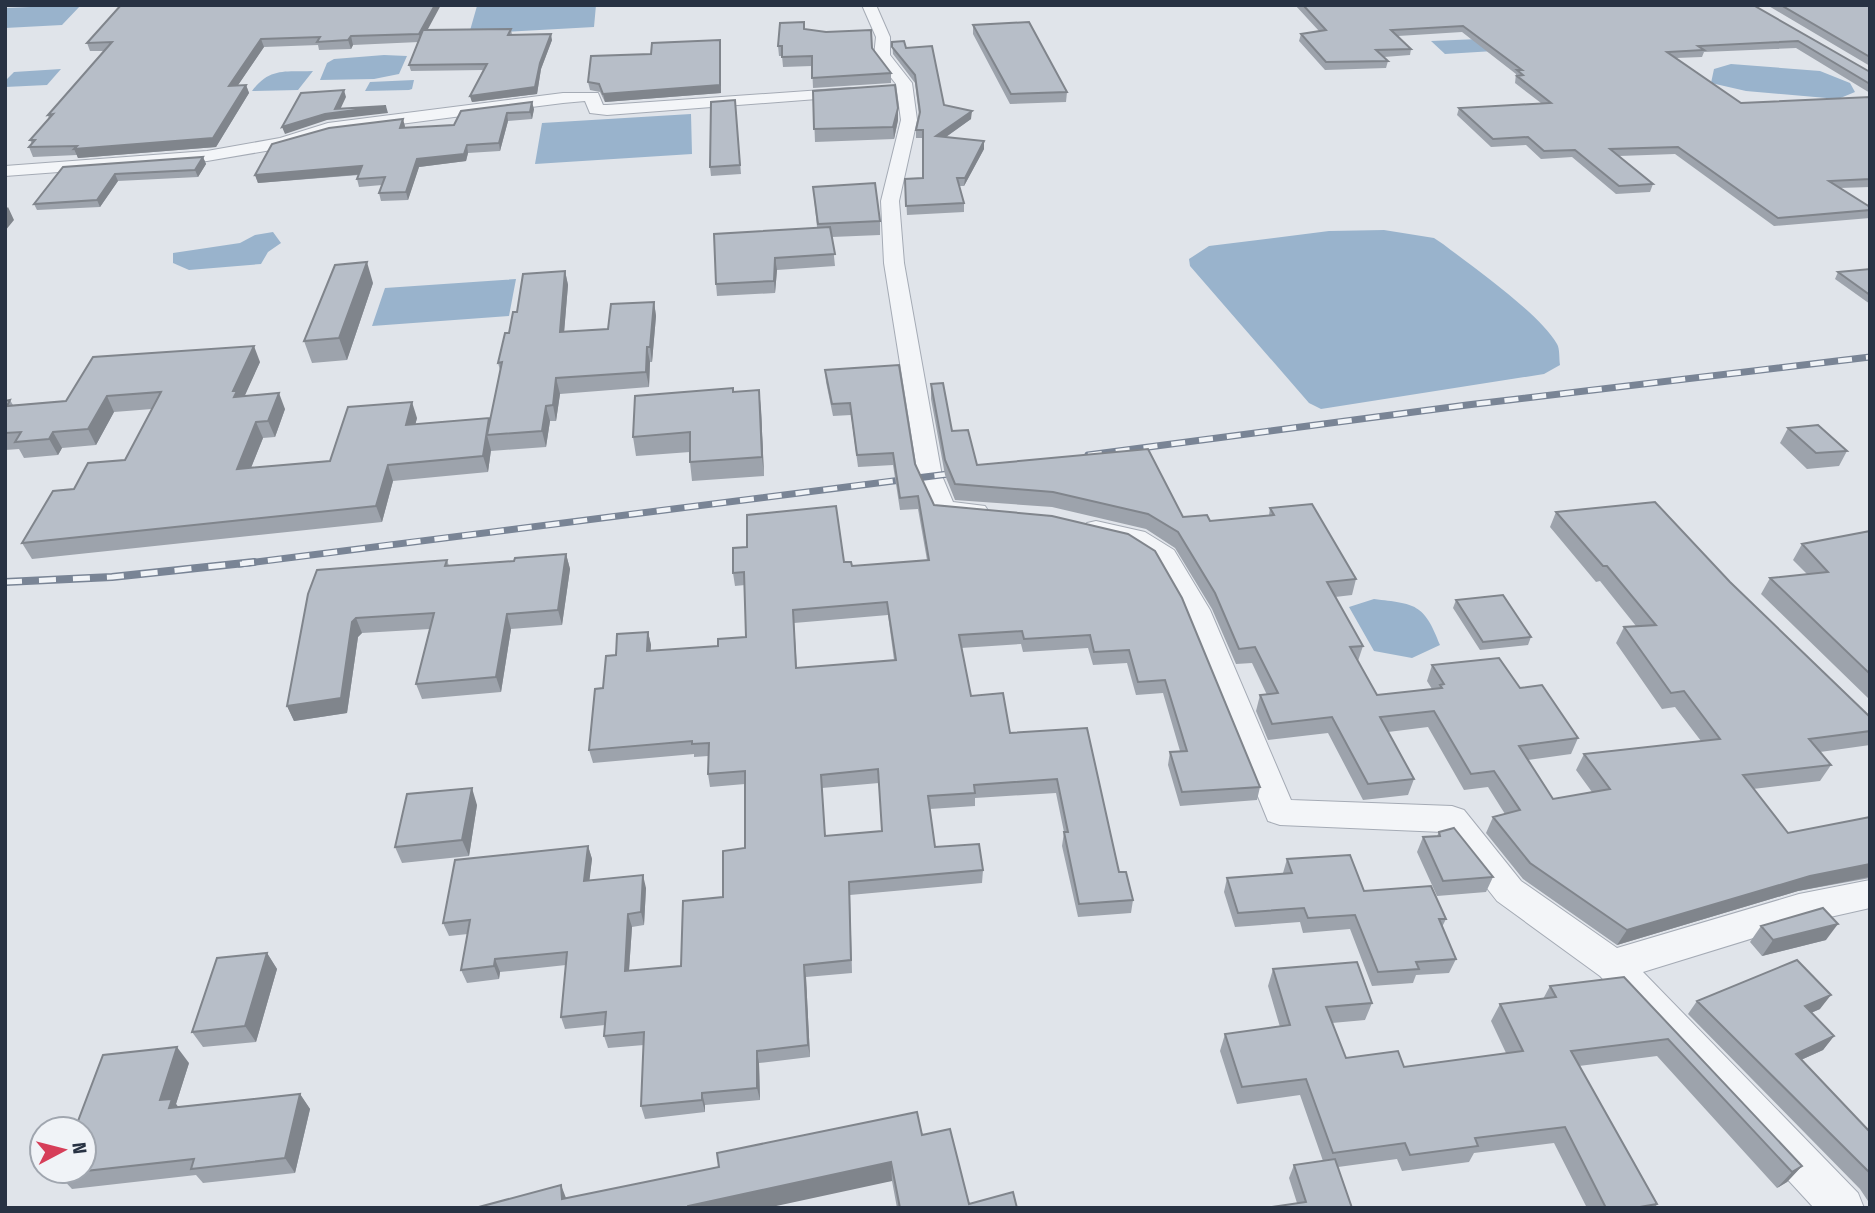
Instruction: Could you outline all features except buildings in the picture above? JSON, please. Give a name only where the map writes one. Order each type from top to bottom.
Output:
[{"type":"street","points":[[869,5],[883,37],[882,56],[904,83],[898,89],[909,120],[890,201],[894,262],[930,476],[943,509],[1011,515]]},
{"type":"street","points":[[5,171],[207,156],[284,144],[328,128],[564,98],[592,96],[596,110],[607,110],[863,92]]},
{"type":"street","points":[[1063,521],[1136,538],[1165,556],[1196,610],[1280,812],[1452,819],[1509,891],[1613,965],[1843,1208]]},
{"type":"street","points":[[1613,965],[1799,909],[1870,894]]},
{"type":"water","points":[[81,5],[62,25],[5,28],[5,8]]},
{"type":"water","points":[[596,5],[594,27],[469,34],[477,6]]},
{"type":"water","points":[[1479,39],[1494,51],[1445,54],[1431,41]]},
{"type":"water","points":[[407,56],[399,74],[374,79],[320,80],[327,63],[334,59]]},
{"type":"water","points":[[1731,64],[1820,71],[1850,83],[1855,92],[1838,99],[1746,91],[1711,83],[1714,69]]},
{"type":"water","points":[[61,69],[47,85],[5,87],[5,81],[14,72]]},
{"type":"water","points":[[313,71],[298,90],[252,91],[272,74]]},
{"type":"water","points":[[414,80],[412,89],[409,90],[365,91],[370,82]]},
{"type":"water","points":[[691,114],[692,154],[535,164],[542,123]]},
{"type":"water","points":[[1384,230],[1434,238],[1488,278],[1548,332],[1558,346],[1560,365],[1544,374],[1321,409],[1309,403],[1190,266],[1189,259],[1209,246],[1329,231]]},
{"type":"water","points":[[273,232],[281,243],[268,252],[261,264],[189,270],[173,263],[173,253],[240,243],[255,235]]},
{"type":"water","points":[[516,279],[509,316],[372,326],[385,288]]},
{"type":"water","points":[[1374,599],[1399,602],[1416,608],[1429,621],[1440,645],[1412,658],[1374,651],[1349,607]]},
{"type":"railway","points":[[1088,455],[1467,405],[1870,357]]},
{"type":"railway","points":[[240,564],[964,472]]},
{"type":"railway","points":[[5,582],[112,577],[254,562]]}]
